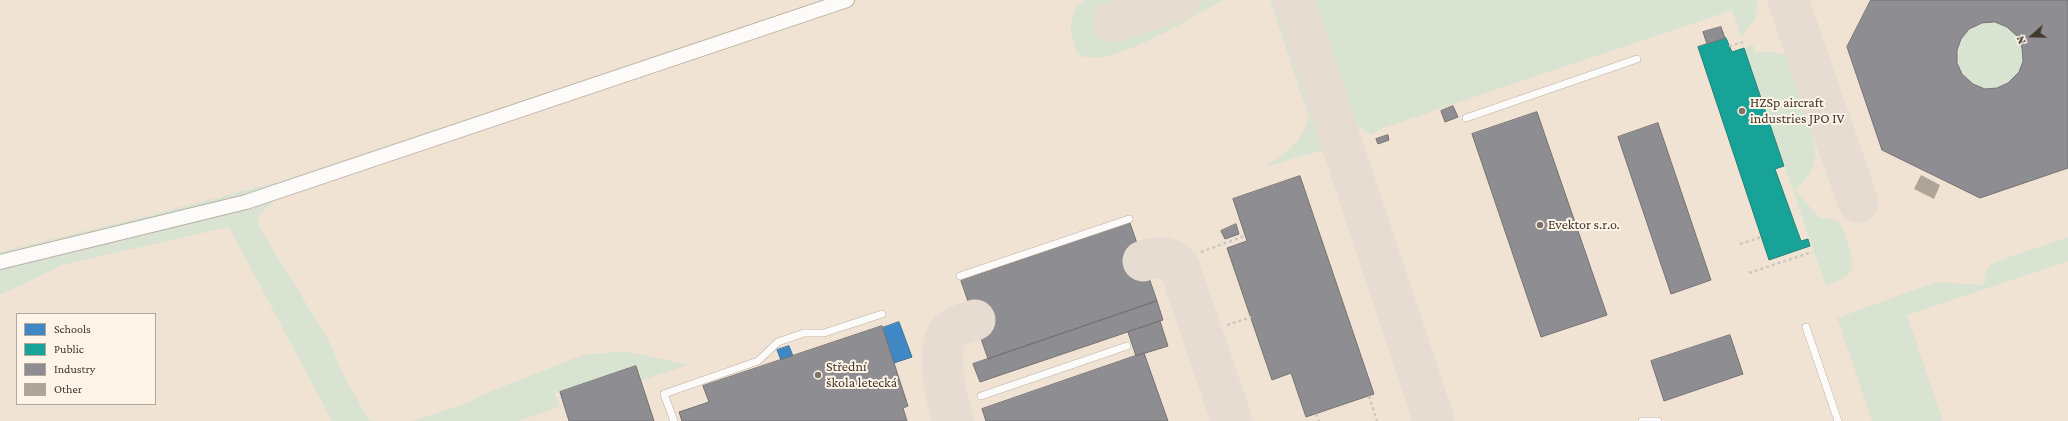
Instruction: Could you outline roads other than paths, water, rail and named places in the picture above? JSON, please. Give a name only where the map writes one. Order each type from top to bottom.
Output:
[{"type":"street","points":[[0,262],[246,202],[847,0]]},
{"type":"lane","points":[[1466,118],[1638,59]]},
{"type":"lane","points":[[960,276],[1129,219]]},
{"type":"lane","points":[[674,421],[664,394],[758,361],[778,342],[804,333],[824,333],[882,314]]},
{"type":"lane","points":[[1806,327],[1838,421]]},
{"type":"lane","points":[[981,396],[1127,346]]},
{"type":"lane","points":[[1642,421],[1658,421]]},
{"type":"place","name":"HZSp aircraft industries JPO IV","points":[[1742,111]]},
{"type":"place","name":"Evektor s.r.o.","points":[[1540,225]]},
{"type":"place","name":"Střední škola letecká","points":[[818,375]]}]
